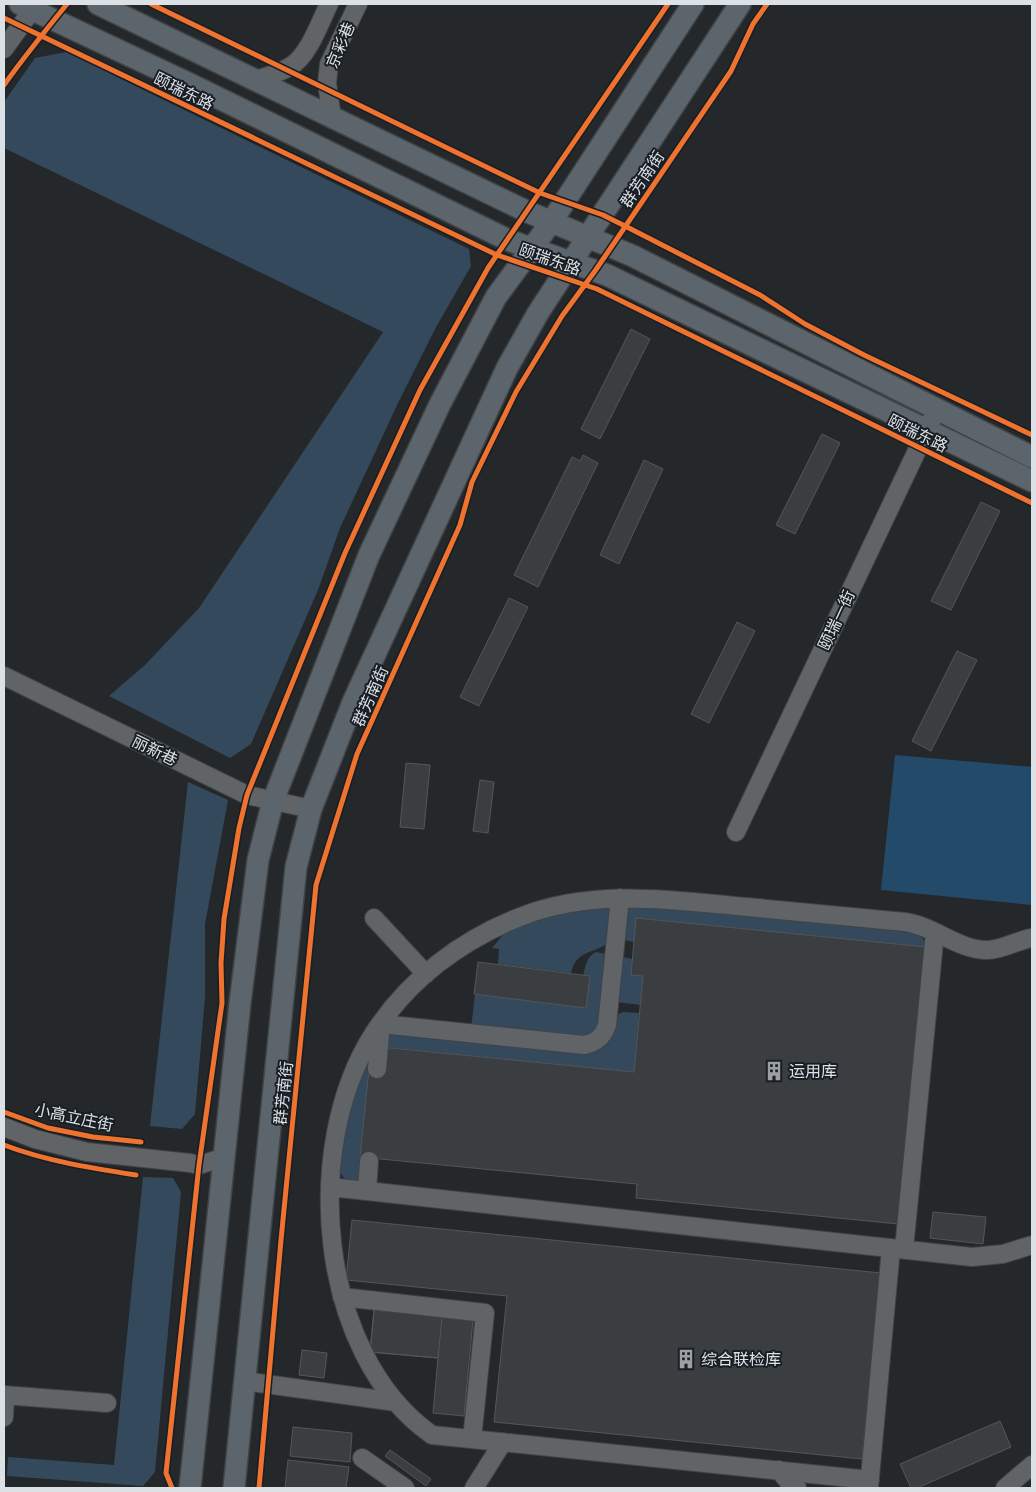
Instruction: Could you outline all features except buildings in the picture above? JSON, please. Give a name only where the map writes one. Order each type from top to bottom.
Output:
[{"type":"main road","name":"颐瑞东路","points":[[98,4],[528,212],[633,256],[1032,457]]},
{"type":"main road","points":[[190,1488],[240,1003],[258,860],[274,801],[378,537],[440,404],[496,297],[552,221],[692,4]]},
{"type":"main road","name":"群芳南街","points":[[234,1488],[296,867],[311,809],[354,702],[507,368],[538,313],[740,4]]},
{"type":"main road","name":"颐瑞东路","points":[[31,5],[508,240],[607,274],[1032,481]]},
{"type":"street","name":"京彩巷","points":[[256,80],[279,73],[293,65],[305,53],[329,4]]},
{"type":"street","name":"京彩巷","points":[[332,118],[327,83],[329,64],[358,4]]},
{"type":"street","points":[[4,49],[31,5]]},
{"type":"street","name":"颐瑞一街","points":[[736,832],[936,410]]},
{"type":"street","name":"丽新巷","points":[[4,676],[247,795],[311,809]]},
{"type":"street","points":[[935,932],[870,1484],[432,1435],[396,1402],[368,1363],[352,1330],[342,1297],[332,1242],[330,1187],[336,1130],[350,1079],[373,1034],[403,995],[438,962],[478,936],[521,917],[567,904],[620,898],[660,899],[916,924],[935,932],[967,946],[982,950],[1001,948],[1032,938]]},
{"type":"street","points":[[381,1024],[581,1045],[594,1042],[600,1037],[607,1025],[620,898]]},
{"type":"street","points":[[374,918],[426,974]]},
{"type":"street","points":[[377,1069],[381,1024]]},
{"type":"street","name":"小高立庄街","points":[[4,1128],[35,1139],[87,1152],[199,1165],[225,1157]]},
{"type":"street","points":[[367,1191],[369,1161]]},
{"type":"street","points":[[330,1187],[981,1257],[1002,1254],[1032,1245]]},
{"type":"street","points":[[342,1297],[486,1313],[472,1439]]},
{"type":"street","points":[[244,1381],[396,1402]]},
{"type":"street","points":[[4,1418],[4,1395],[107,1403]]},
{"type":"street","points":[[474,1488],[503,1442]]},
{"type":"street","points":[[362,1458],[405,1488]]},
{"type":"street","points":[[1004,1488],[1032,1465]]},
{"type":"street","points":[[779,1470],[797,1488]]},
{"type":"shaded area","points":[[66,52],[469,249],[471,266],[435,329],[398,403],[340,528],[318,590],[251,744],[230,758],[109,696],[145,665],[199,608],[383,332],[4,148],[4,102],[35,58]]},
{"type":"shaded area","points":[[895,755],[1032,767],[1032,905],[881,890]]},
{"type":"shaded area","points":[[188,782],[228,800],[205,924],[205,997],[195,1114],[182,1129],[150,1126]]},
{"type":"shaded area","points":[[646,904],[909,932],[920,936],[924,940],[925,947],[637,918],[634,942],[624,940],[624,912],[629,906]]},
{"type":"shaded area","points":[[567,908],[608,908],[612,912],[607,944],[580,957],[573,966],[571,973],[498,964],[499,949],[492,948],[511,925]]},
{"type":"shaded area","points":[[596,952],[606,954],[605,1013],[595,1038],[471,1029],[475,994],[586,1008],[590,976],[583,975],[588,959]]},
{"type":"shaded area","points":[[623,957],[632,959],[631,975],[643,976],[640,1005],[617,1002]]},
{"type":"shaded area","points":[[623,1012],[639,1013],[634,1072],[384,1047],[390,1033],[585,1050],[617,1015]]},
{"type":"shaded area","points":[[371,1066],[360,1156],[366,1157],[362,1178],[359,1181],[346,1181],[339,1171],[347,1115],[364,1068]]},
{"type":"shaded area","points":[[143,1177],[173,1178],[181,1192],[155,1472],[143,1486],[7,1476],[8,1457],[114,1465]]},
{"type":"cycle path","points":[[4,85],[67,4]]},
{"type":"cycle path","points":[[151,4],[540,193],[603,215],[760,295],[805,324],[864,355],[1032,435]]},
{"type":"cycle path","points":[[172,1488],[166,1473],[199,1165],[222,1003],[221,963],[224,919],[239,828],[247,795],[345,553],[420,390],[488,268],[668,4]]},
{"type":"cycle path","points":[[259,1488],[316,885],[357,754],[460,525],[472,482],[516,392],[562,316],[595,271],[731,71],[753,24],[767,4]]},
{"type":"cycle path","points":[[4,18],[497,255],[597,289],[1032,503]]},
{"type":"cycle path","points":[[4,1112],[48,1128],[93,1137],[141,1142]]},
{"type":"cycle path","points":[[4,1145],[52,1160],[136,1175]]},
{"type":"place","name":"运用库","points":[[774,1071]]},
{"type":"place","name":"综合联检库","points":[[686,1359]]}]
